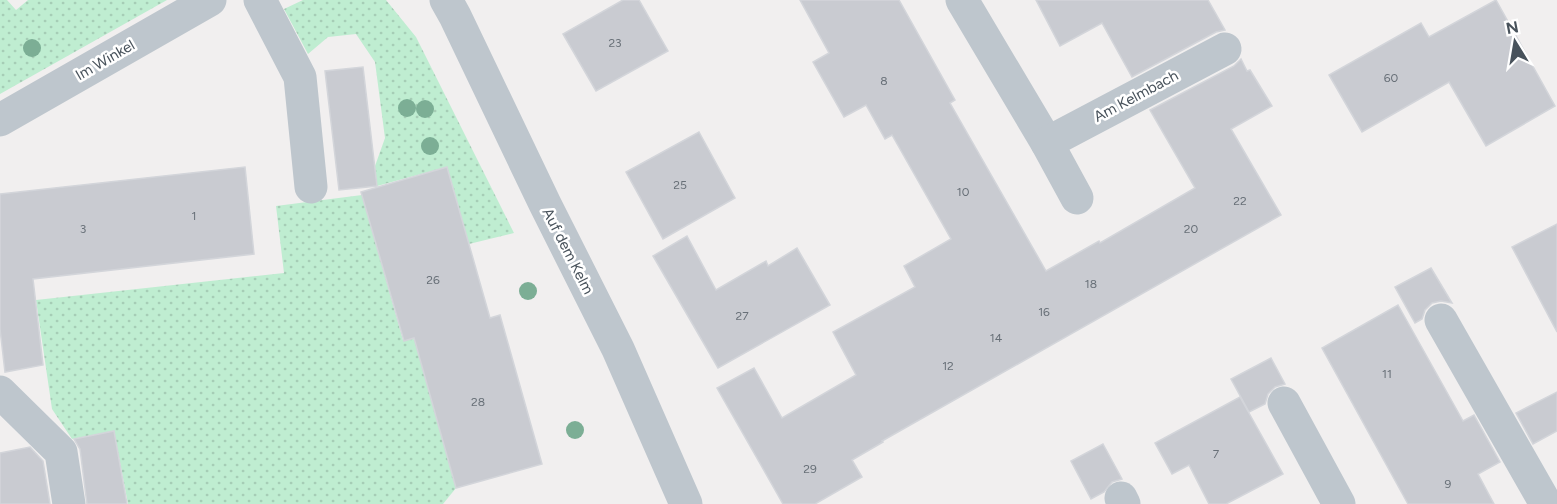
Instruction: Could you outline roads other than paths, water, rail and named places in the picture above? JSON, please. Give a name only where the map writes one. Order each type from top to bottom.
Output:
[{"type":"street","name":"Im Winkel","points":[[0,120],[210,0]]},
{"type":"street","points":[[260,0],[300,77],[311,187]]},
{"type":"street","name":"Auf dem Kelm","points":[[446,0],[618,349],[686,504]]},
{"type":"street","points":[[962,0],[1077,198]]},
{"type":"street","name":"Am Kelmbach","points":[[1047,143],[1226,49]]},
{"type":"street","points":[[1441,320],[1546,504]]},
{"type":"street","points":[[0,392],[61,452],[69,504]]},
{"type":"street","points":[[1284,403],[1339,504]]}]
